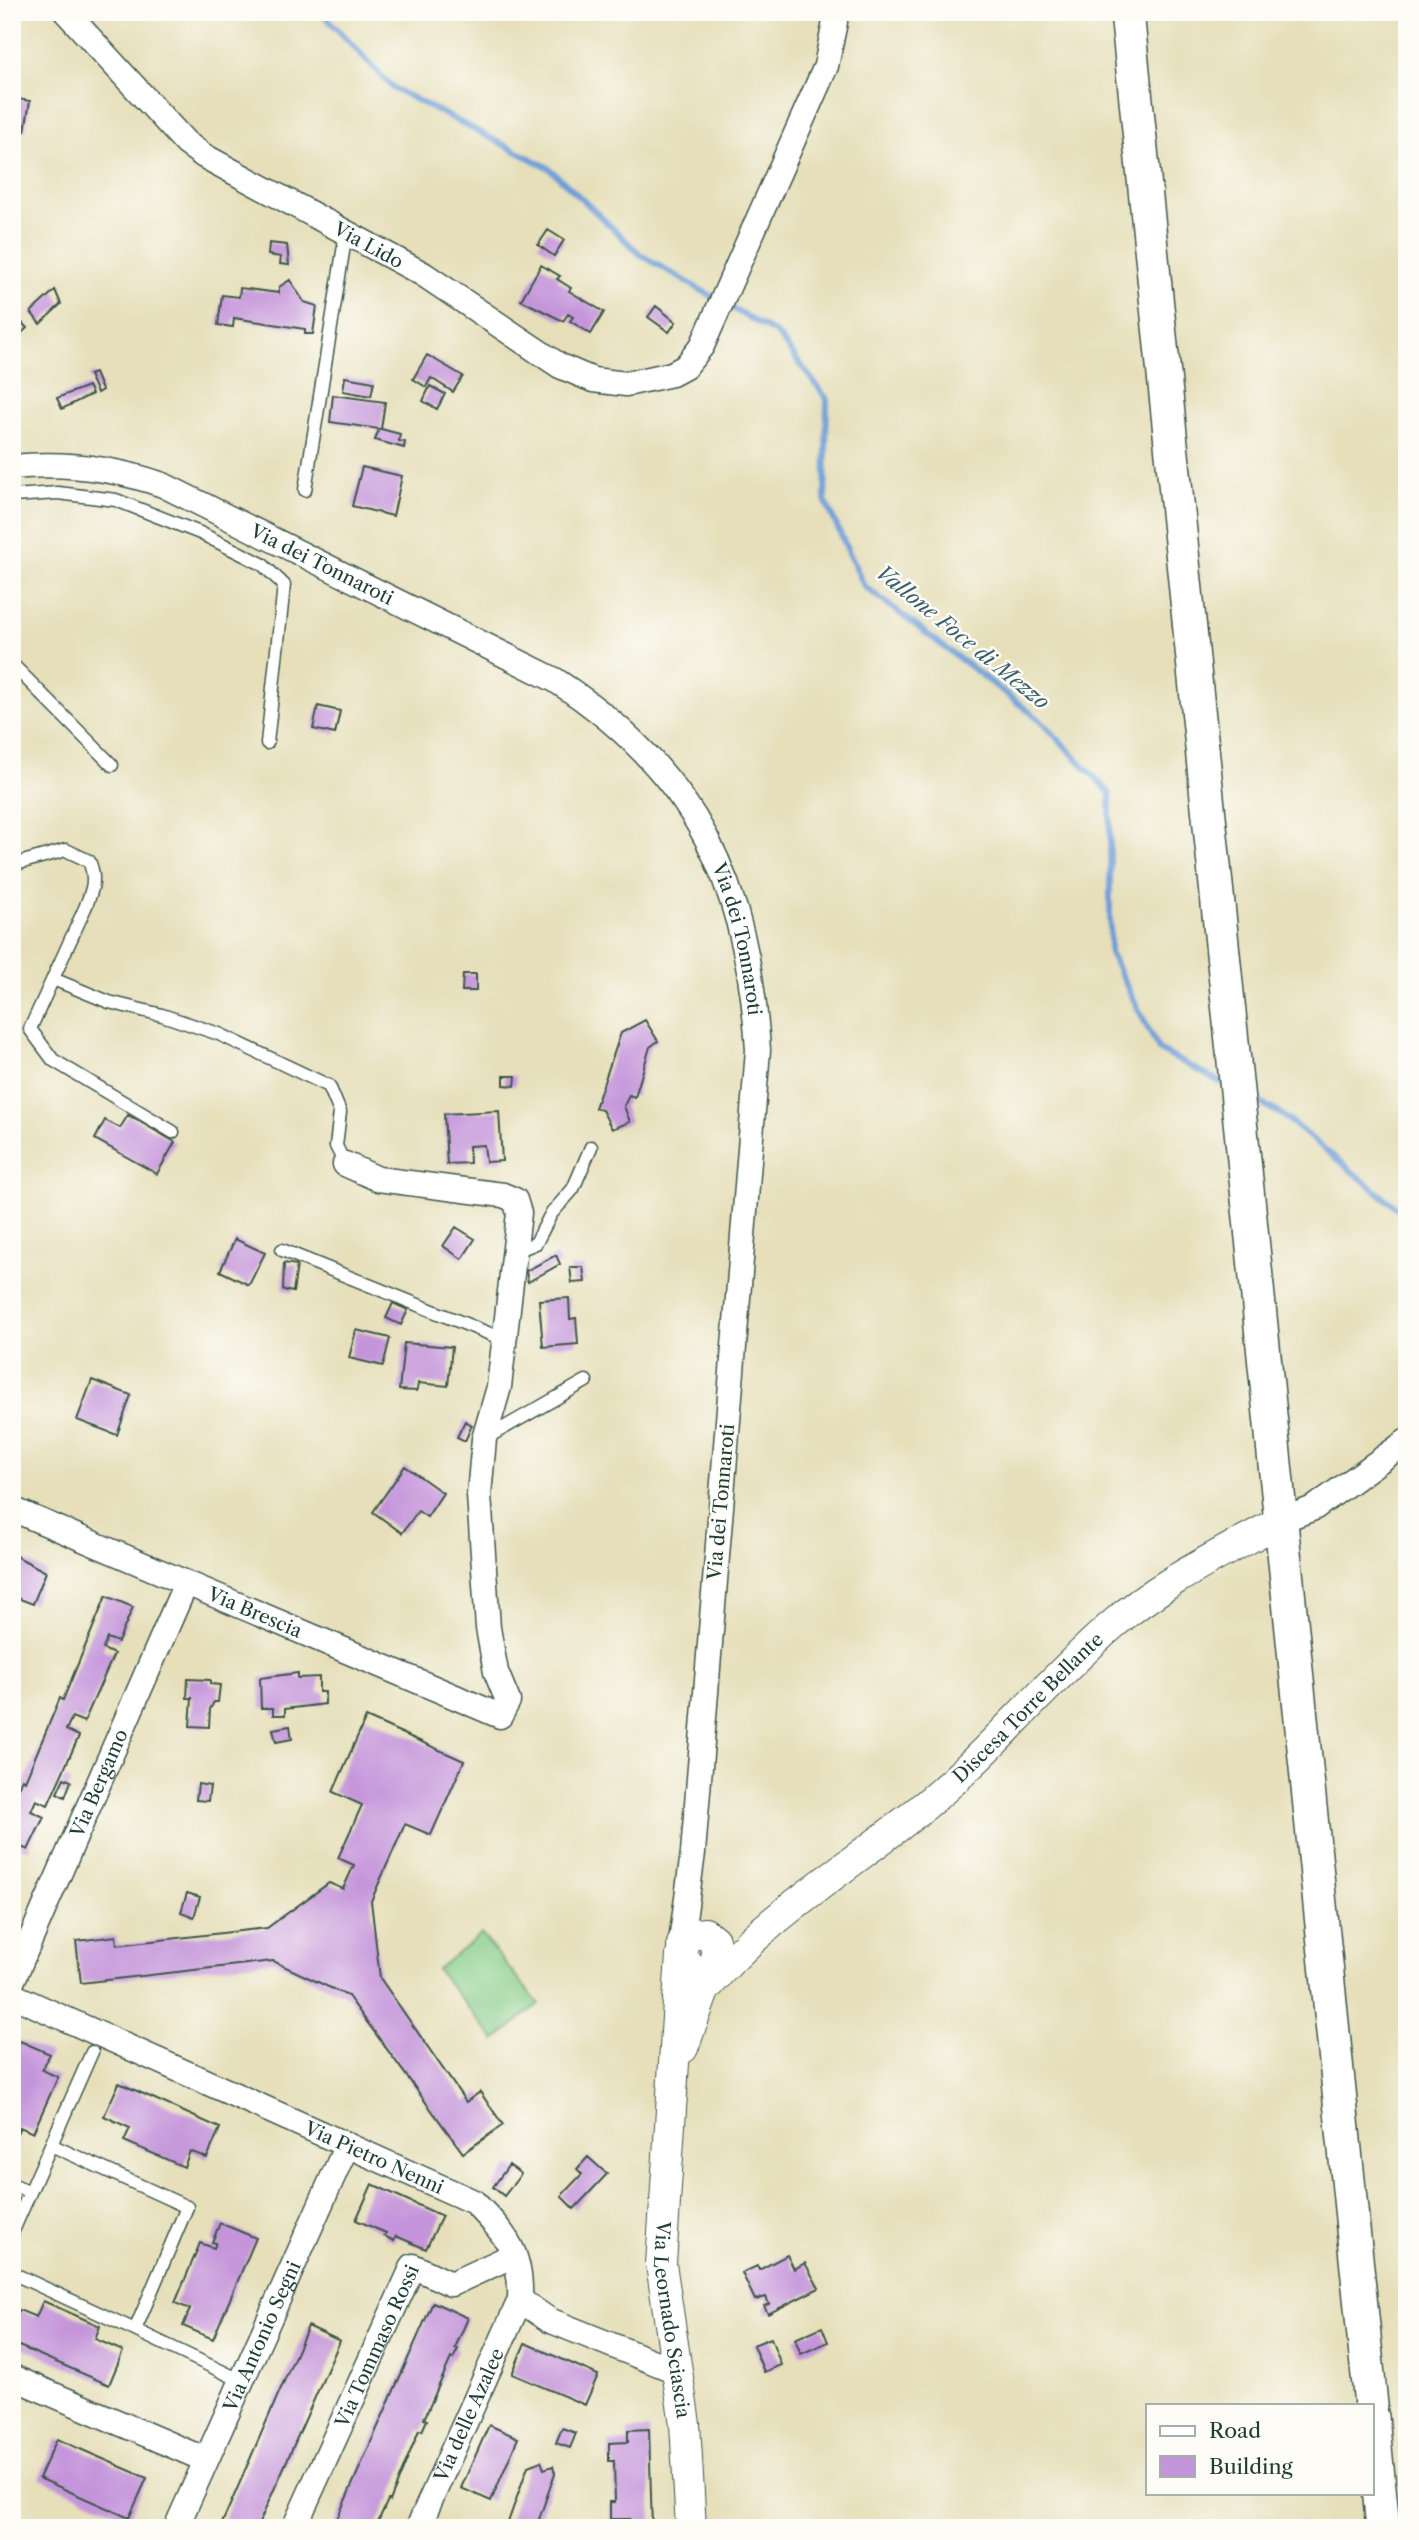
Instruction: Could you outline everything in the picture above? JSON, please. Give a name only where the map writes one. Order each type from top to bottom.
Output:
[{"type":"main road","points":[[1127,12],[1230,1040],[1248,1177],[1371,2404]]},
{"type":"main road","points":[[1374,2437],[1383,2528]]},
{"type":"street","name":"Via Lido","points":[[66,12],[186,143],[423,274],[559,366],[593,380],[626,384],[672,374],[685,367],[702,346],[826,65],[835,22],[834,12]]},
{"type":"street","name":"Via dei Tonnaroti","points":[[12,467],[88,467],[131,475],[163,485],[555,680],[609,719],[639,747],[665,774],[705,833],[730,889],[747,957],[758,1050],[693,1853]]},
{"type":"street","points":[[345,1164],[377,1179],[503,1195],[515,1200],[519,1213],[499,1387],[484,1439]]},
{"type":"street","name":"Via Brescia","points":[[12,1509],[500,1716],[509,1701],[496,1672],[488,1628],[479,1495],[484,1439]]},
{"type":"street","points":[[1282,1520],[1314,1508],[1407,1441]]},
{"type":"street","name":"Discesa Torre Bellante","points":[[713,1958],[786,1913],[930,1801],[987,1750],[1111,1626],[1153,1594],[1282,1520]]},
{"type":"street","name":"Via Bergamo","points":[[12,1982],[186,1583]]},
{"type":"street","points":[[668,2110],[680,1952],[693,1853]]},
{"type":"street","points":[[668,2110],[686,2034],[713,1958],[693,1853]]},
{"type":"street","points":[[680,1952],[690,1968],[713,1958]]},
{"type":"street","name":"Via Pietro Nenni","points":[[12,1995],[474,2202],[500,2229],[521,2269],[520,2300]]},
{"type":"street","name":"Via Leornado Sciascia","points":[[668,2110],[661,2264],[685,2424],[691,2528]]},
{"type":"street","name":"Via Antonio Segni","points":[[176,2528],[347,2145]]},
{"type":"street","name":"Via Tommaso Rossi","points":[[294,2528],[413,2266],[451,2284],[514,2255]]},
{"type":"street","points":[[520,2300],[549,2320],[676,2371]]},
{"type":"street","name":"Via delle Azalee","points":[[418,2528],[520,2300]]},
{"type":"street","points":[[12,2377],[206,2460]]},
{"type":"lane","points":[[305,490],[346,233]]},
{"type":"lane","points":[[12,496],[58,493],[116,500],[200,533],[262,564],[277,578],[284,585],[267,743]]},
{"type":"lane","points":[[12,664],[112,765]]},
{"type":"lane","points":[[12,865],[66,850],[73,851],[89,861],[94,873],[93,889],[30,1029],[53,1060],[173,1132]]},
{"type":"lane","points":[[53,979],[109,1002],[162,1015],[219,1034],[329,1086],[340,1112],[335,1146],[345,1164]]},
{"type":"lane","points":[[514,1252],[536,1243],[551,1214],[573,1189],[591,1147]]},
{"type":"lane","points":[[282,1250],[505,1340]]},
{"type":"lane","points":[[484,1439],[586,1381]]},
{"type":"lane","points":[[12,2232],[92,2052]]},
{"type":"lane","points":[[51,2145],[187,2207],[135,2329]]},
{"type":"lane","points":[[12,2185],[30,2192]]},
{"type":"lane","points":[[12,2273],[242,2381]]},
{"type":"green space","points":[[481,1934],[539,2004],[495,2040],[437,1970]]},
{"type":"building","points":[[12,98],[30,101],[25,131],[12,128]]},
{"type":"building","points":[[548,230],[564,240],[554,256],[538,245]]},
{"type":"building","points":[[269,243],[287,245],[289,265],[280,264],[281,257],[268,255]]},
{"type":"building","points":[[541,265],[560,276],[557,279],[571,288],[569,291],[604,312],[591,334],[570,321],[573,317],[568,314],[563,321],[521,300]]},
{"type":"building","points":[[290,280],[304,302],[317,306],[313,334],[305,334],[305,329],[234,318],[233,327],[218,325],[222,295],[239,297],[240,288],[279,293],[279,287]]},
{"type":"building","points":[[55,290],[61,304],[40,324],[31,312]]},
{"type":"building","points":[[656,306],[676,322],[669,332],[648,317]]},
{"type":"building","points":[[12,312],[27,328],[12,342]]},
{"type":"building","points":[[427,355],[463,376],[453,392],[431,378],[426,387],[413,379]]},
{"type":"building","points":[[95,373],[102,390],[97,393],[89,375]]},
{"type":"building","points":[[345,377],[374,382],[371,396],[343,391]]},
{"type":"building","points":[[88,386],[92,394],[62,409],[57,398]]},
{"type":"building","points":[[430,386],[445,394],[437,409],[423,401]]},
{"type":"building","points":[[333,395],[385,402],[381,429],[400,434],[399,441],[405,442],[404,448],[375,440],[379,429],[330,422]]},
{"type":"building","points":[[362,467],[402,476],[393,516],[352,506]]},
{"type":"building","points":[[318,706],[340,711],[335,734],[313,729]]},
{"type":"building","points":[[463,974],[476,974],[476,991],[462,991]]},
{"type":"building","points":[[645,1020],[658,1041],[650,1047],[635,1097],[629,1095],[624,1106],[630,1122],[612,1129],[602,1110],[595,1108],[621,1033]]},
{"type":"building","points":[[504,1076],[516,1076],[515,1086],[504,1085]]},
{"type":"building","points":[[499,1111],[502,1161],[486,1162],[484,1145],[469,1146],[470,1163],[447,1164],[444,1114]]},
{"type":"building","points":[[128,1115],[175,1142],[157,1174],[95,1139],[105,1120],[120,1128]]},
{"type":"building","points":[[456,1227],[475,1239],[462,1259],[443,1246]]},
{"type":"building","points":[[235,1239],[265,1253],[249,1285],[220,1271]]},
{"type":"building","points":[[556,1255],[560,1264],[528,1282],[526,1271]]},
{"type":"building","points":[[284,1263],[297,1265],[293,1292],[283,1290]]},
{"type":"building","points":[[570,1267],[583,1267],[585,1282],[572,1283]]},
{"type":"building","points":[[569,1298],[570,1319],[576,1318],[578,1344],[543,1347],[539,1300]]},
{"type":"building","points":[[393,1303],[408,1310],[401,1325],[386,1318]]},
{"type":"building","points":[[356,1330],[390,1338],[383,1366],[349,1358]]},
{"type":"building","points":[[404,1343],[452,1347],[448,1386],[418,1383],[417,1391],[399,1390]]},
{"type":"building","points":[[92,1380],[131,1395],[117,1435],[77,1420]]},
{"type":"building","points":[[465,1421],[472,1425],[465,1441],[457,1437]]},
{"type":"building","points":[[405,1466],[443,1493],[427,1517],[418,1511],[402,1533],[373,1512]]},
{"type":"building","points":[[12,1554],[46,1572],[33,1604],[12,1596]]},
{"type":"building","points":[[106,1596],[133,1607],[118,1642],[107,1638],[103,1649],[114,1654],[84,1722],[72,1717],[66,1730],[79,1736],[48,1805],[36,1800],[31,1811],[44,1817],[28,1850],[12,1843],[12,1802],[22,1779],[25,1781],[60,1698],[63,1700]]},
{"type":"building","points":[[298,1673],[298,1678],[319,1677],[319,1692],[325,1692],[325,1704],[285,1709],[285,1715],[273,1715],[273,1708],[261,1708],[260,1678]]},
{"type":"building","points":[[188,1679],[210,1680],[210,1684],[220,1685],[218,1702],[214,1702],[210,1709],[209,1727],[190,1726],[192,1698],[187,1698]]},
{"type":"building","points":[[366,1717],[464,1761],[431,1835],[405,1824],[371,1901],[380,1978],[466,2102],[480,2092],[503,2125],[463,2153],[348,1996],[273,1961],[81,1983],[76,1941],[116,1936],[117,1945],[267,1928],[329,1883],[343,1889],[354,1865],[338,1858],[362,1805],[333,1792]]},
{"type":"building","points":[[290,1726],[292,1739],[276,1742],[273,1729]]},
{"type":"building","points":[[64,1778],[71,1781],[65,1797],[57,1793]]},
{"type":"building","points":[[198,1784],[210,1786],[208,1801],[196,1800]]},
{"type":"building","points":[[187,1893],[200,1897],[194,1917],[181,1912]]},
{"type":"building","points":[[20,2041],[50,2054],[42,2070],[58,2077],[33,2133],[20,2127],[12,2143],[12,2059]]},
{"type":"building","points":[[119,2083],[220,2128],[207,2158],[190,2151],[184,2167],[124,2141],[130,2128],[104,2116]]},
{"type":"building","points":[[588,2157],[607,2174],[574,2209],[561,2196],[582,2174],[577,2169]]},
{"type":"building","points":[[509,2165],[521,2174],[504,2196],[493,2187]]},
{"type":"building","points":[[372,2184],[442,2216],[426,2249],[396,2236],[394,2241],[384,2236],[386,2233],[356,2220]]},
{"type":"building","points":[[220,2223],[256,2238],[213,2339],[183,2326],[190,2309],[175,2303],[200,2243],[214,2248],[216,2243],[212,2242]]},
{"type":"building","points":[[787,2255],[794,2269],[805,2263],[819,2288],[768,2314],[764,2306],[769,2304],[766,2297],[755,2300],[742,2273],[757,2266],[759,2270]]},
{"type":"building","points":[[43,2301],[100,2326],[95,2339],[123,2351],[109,2385],[12,2343],[12,2327],[19,2310],[36,2317]]},
{"type":"building","points":[[433,2302],[468,2318],[455,2348],[458,2349],[453,2359],[451,2358],[424,2419],[427,2420],[422,2431],[419,2430],[390,2501],[388,2500],[375,2528],[333,2528]]},
{"type":"building","points":[[308,2326],[340,2341],[257,2528],[220,2528]]},
{"type":"building","points":[[822,2327],[828,2342],[801,2354],[795,2339]]},
{"type":"building","points":[[771,2338],[781,2365],[764,2372],[753,2345]]},
{"type":"building","points":[[525,2343],[598,2375],[585,2405],[512,2374]]},
{"type":"building","points":[[489,2425],[518,2438],[491,2501],[461,2488]]},
{"type":"building","points":[[562,2428],[576,2433],[570,2448],[556,2443]]},
{"type":"building","points":[[649,2429],[652,2528],[630,2528],[630,2519],[610,2519],[610,2502],[615,2502],[614,2461],[609,2461],[609,2443],[628,2442],[628,2430]]},
{"type":"building","points":[[57,2439],[147,2478],[129,2518],[39,2478]]},
{"type":"building","points":[[541,2461],[544,2469],[553,2466],[555,2473],[536,2528],[506,2528],[528,2466]]},
{"type":"waterway","name":"Vallone Foce di Mezzo","points":[[321,12],[393,88],[549,168],[641,255],[716,299]]},
{"type":"waterway","name":"Vallone Foce di Mezzo","points":[[726,305],[777,334],[827,399],[825,500],[864,586],[1039,719],[1110,793],[1110,953],[1159,1050],[1224,1084]]},
{"type":"waterway","name":"Vallone Foce di Mezzo","points":[[1249,1097],[1281,1114],[1407,1216]]}]
